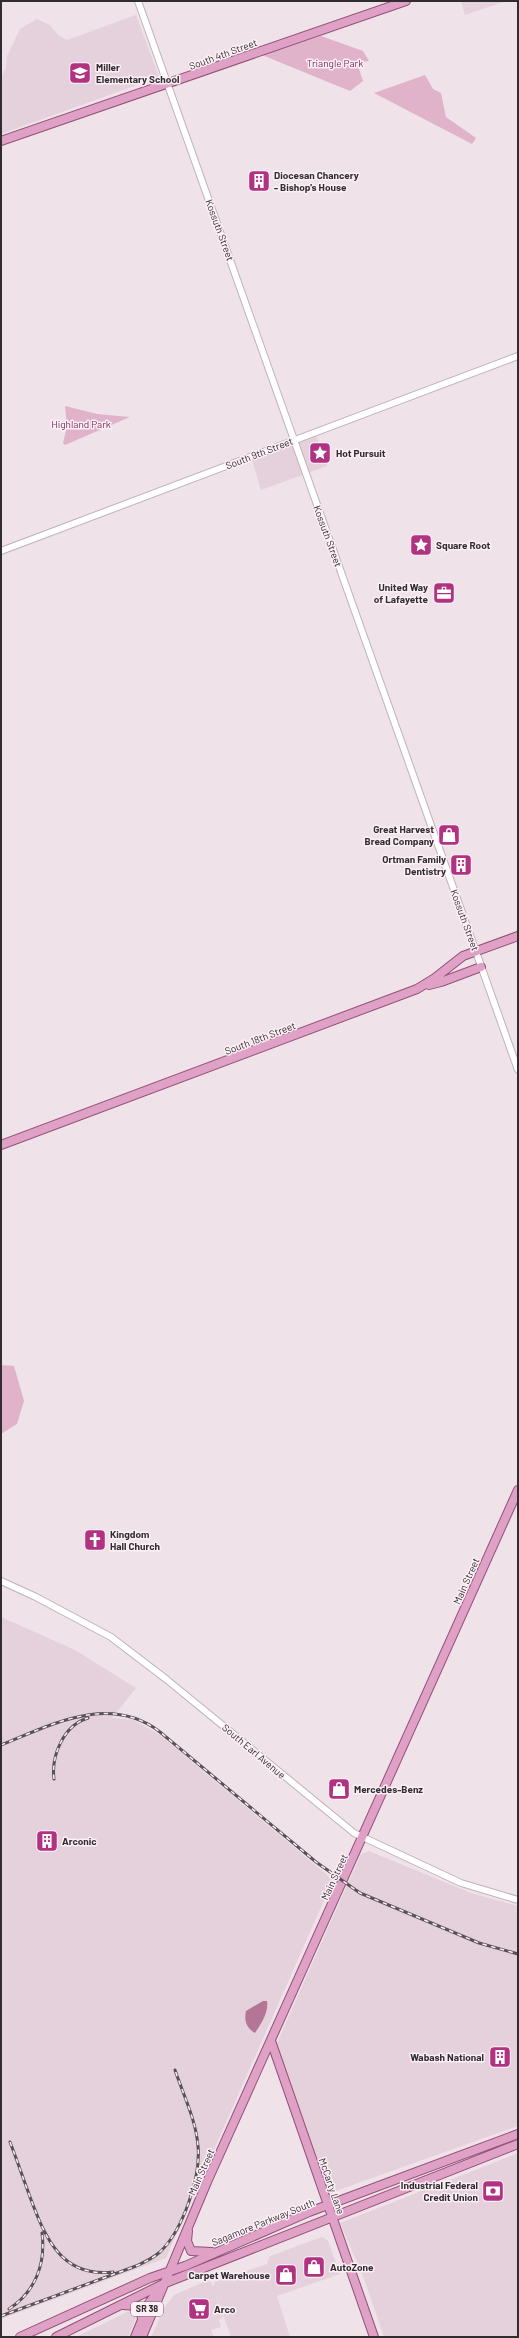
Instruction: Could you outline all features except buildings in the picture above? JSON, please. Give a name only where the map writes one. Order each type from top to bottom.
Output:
[{"type":"main road","name":"South 4th Street","points":[[1,141],[406,1]]},
{"type":"main road","name":"South 18th Street","points":[[1,1144],[426,985],[454,962],[475,950],[518,936]]},
{"type":"main road","points":[[426,985],[441,982],[481,967]]},
{"type":"main road","name":"Main Street","points":[[168,2272],[518,1490]]},
{"type":"main road","name":"McCarty Lane","points":[[271,2041],[374,2337]]},
{"type":"main road","name":"Sagamore Parkway South","points":[[20,2337],[150,2278],[328,2206],[518,2134]]},
{"type":"main road","name":"Sagamore Parkway South","points":[[56,2337],[164,2284],[332,2216],[518,2144]]},
{"type":"main road","points":[[189,2224],[187,2242],[190,2251],[214,2252]]},
{"type":"main road","name":"SR 38","points":[[142,2337],[168,2272]]},
{"type":"main road","name":"SR 38","points":[[135,2337],[151,2300],[164,2284]]},
{"type":"main road","points":[[118,2306],[138,2306],[141,2311],[142,2320]]},
{"type":"street","name":"Kossuth Street","points":[[138,1],[518,1070]]},
{"type":"street","name":"South 9th Street","points":[[1,551],[518,356]]},
{"type":"street","name":"South Earl Avenue","points":[[1,1581],[36,1597],[111,1637],[166,1679],[300,1790],[363,1838],[462,1883],[518,1900]]},
{"type":"shaded area","points":[[461,1],[506,1],[465,15]]},
{"type":"shaded area","name":"Miller Elementary School","points":[[136,15],[159,77],[1,134],[1,77],[6,68],[7,56],[20,29],[37,19],[50,25],[58,35],[67,40]]},
{"type":"shaded area","points":[[315,432],[327,466],[261,490],[251,456]]},
{"type":"shaded area","points":[[1,1617],[75,1650],[136,1688],[112,1718],[134,1720],[160,1735],[333,1880],[166,2258],[1,2319]]},
{"type":"shaded area","points":[[369,1851],[471,1893],[518,1906],[518,2126],[330,2193],[276,2045],[361,1854]]},
{"type":"shaded area","points":[[263,2001],[267,2001],[267,2009],[260,2026],[255,2033],[246,2024],[246,2011]]},
{"type":"shaded area","points":[[518,2153],[518,2337],[384,2337],[363,2276],[340,2223]]},
{"type":"shaded area","points":[[322,2237],[328,2241],[340,2274],[277,2296],[290,2337],[231,2337],[214,2289],[223,2317],[219,2320],[221,2327],[211,2330],[214,2337],[151,2337],[164,2308],[174,2295],[206,2281],[211,2282],[213,2287],[215,2282],[267,2264],[270,2256]]},
{"type":"shaded area","points":[[131,2310],[138,2313],[128,2337],[76,2337]]},
{"type":"green space","name":"Triangle Park","points":[[321,36],[363,51],[369,61],[357,63],[363,81],[350,91],[262,55]]},
{"type":"green space","name":"Triangle Park","points":[[425,75],[433,89],[441,93],[446,117],[476,138],[472,144],[374,93]]},
{"type":"green space","name":"Highland Park","points":[[65,406],[97,414],[130,417],[65,445],[63,443],[67,427]]},
{"type":"green space","points":[[1,1365],[14,1366],[24,1401],[17,1424],[1,1434]]},
{"type":"railway","points":[[1,1745],[40,1729],[80,1716],[100,1714],[121,1715],[141,1721],[160,1732],[316,1862],[360,1893],[479,1943],[518,1954]]},
{"type":"railway","points":[[54,1779],[55,1760],[61,1742],[72,1727],[88,1718]]},
{"type":"railway","points":[[1,2316],[149,2260],[160,2252],[176,2231],[189,2202],[197,2173],[198,2146],[195,2127],[189,2107],[175,2070]]},
{"type":"railway","points":[[10,2142],[42,2226],[49,2240],[58,2252],[68,2261],[80,2268],[95,2272],[113,2272]]},
{"type":"railway","points":[[9,2309],[26,2294],[37,2276],[42,2256],[42,2233]]},
{"type":"place","name":"Miller Elementary School","points":[[80,73]]},
{"type":"place","name":"Diocesan Chancery - Bishop's House","points":[[259,181]]},
{"type":"place","name":"Hot Pursuit","points":[[320,453]]},
{"type":"place","name":"Square Root","points":[[421,545]]},
{"type":"place","name":"United Way of Lafayette","points":[[444,593]]},
{"type":"place","name":"Great Harvest Bread Company","points":[[449,835]]},
{"type":"place","name":"Ortman Family Dentistry","points":[[461,865]]},
{"type":"place","name":"Kingdom Hall Church","points":[[95,1540]]},
{"type":"place","name":"Mercedes-Benz","points":[[339,1789]]},
{"type":"place","name":"Arconic","points":[[47,1841]]},
{"type":"place","name":"Wabash National","points":[[500,2057]]},
{"type":"place","name":"Industrial Federal Credit Union","points":[[493,2191]]},
{"type":"place","name":"AutoZone","points":[[314,2267]]},
{"type":"place","name":"Carpet Warehouse","points":[[286,2275]]},
{"type":"place","name":"Arco","points":[[199,2309]]}]
